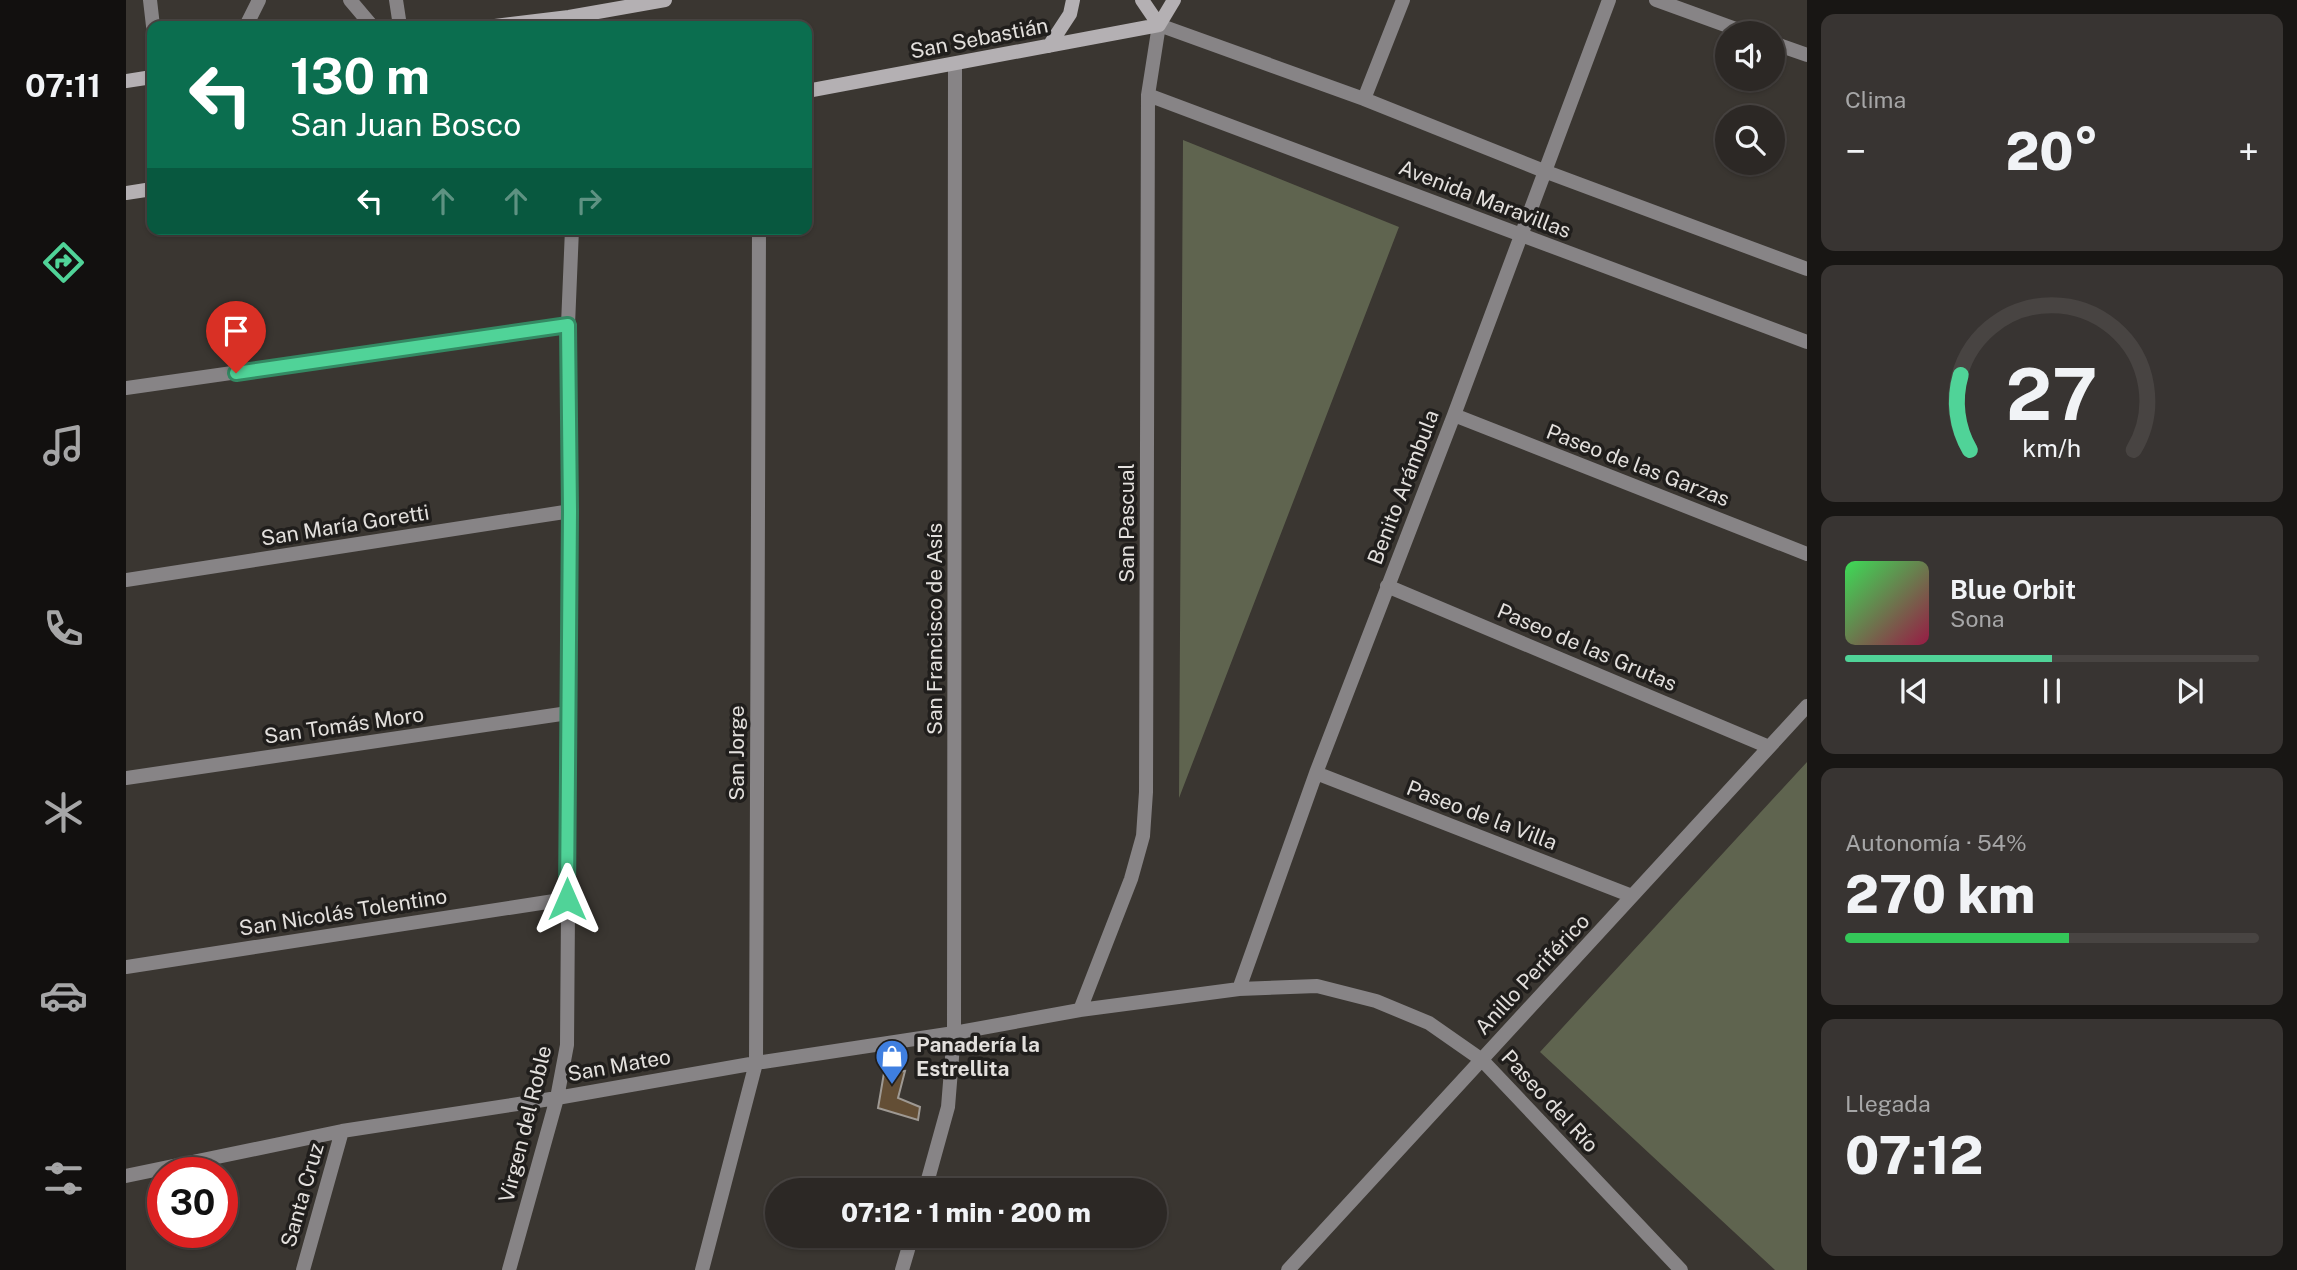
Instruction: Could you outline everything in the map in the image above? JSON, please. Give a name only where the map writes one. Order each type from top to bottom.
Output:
[{"type":"main road","points":[[573,21],[665,0]]},
{"type":"main road","points":[[1049,46],[1066,20],[1073,0]]},
{"type":"main road","points":[[1142,0],[1159,25]]},
{"type":"main road","points":[[1159,25],[1164,0]]},
{"type":"main road","points":[[1159,25],[1174,0]]},
{"type":"main road","name":"San Sebastián","points":[[812,90],[1159,25]]},
{"type":"main road","points":[[126,82],[147,78]]},
{"type":"main road","points":[[126,193],[147,189]]},
{"type":"street","points":[[150,0],[152,21]]},
{"type":"street","points":[[248,21],[259,0]]},
{"type":"street","points":[[350,0],[368,21]]},
{"type":"street","points":[[396,0],[399,21]]},
{"type":"street","points":[[1364,99],[1403,0]]},
{"type":"street","name":"Benito Arámbula","points":[[1239,989],[1316,773],[1454,415],[1609,0]]},
{"type":"street","points":[[1656,0],[1715,21]]},
{"type":"street","points":[[1159,25],[1364,99],[1544,171],[1807,269]]},
{"type":"street","name":"San Pascual","points":[[1080,1010],[1131,879],[1143,836],[1146,792],[1148,94],[1159,25]]},
{"type":"street","points":[[1785,47],[1807,55]]},
{"type":"street","name":"San Francisco de Asís","points":[[928,1178],[948,1107],[954,1033],[956,65]]},
{"type":"street","name":"Avenida Maravillas","points":[[1148,94],[1807,342]]},
{"type":"street","name":"Virgen del Roble","points":[[509,1270],[557,1098],[568,1045],[568,325],[572,235]]},
{"type":"street","name":"San Jorge","points":[[702,1270],[756,1063],[759,235]]},
{"type":"street","points":[[126,388],[568,325]]},
{"type":"street","name":"Paseo de las Garzas","points":[[1454,415],[1807,554]]},
{"type":"street","name":"San María Goretti","points":[[126,580],[570,511]]},
{"type":"street","name":"Paseo de las Grutas","points":[[1387,586],[1769,747]]},
{"type":"street","name":"Anillo Periférico","points":[[1288,1270],[1807,706]]},
{"type":"street","name":"San Tomás Moro","points":[[126,778],[569,713]]},
{"type":"street","name":"Paseo de la Villa","points":[[1316,773],[1632,896]]},
{"type":"street","name":"San Nicolás Tolentino","points":[[126,967],[567,899]]},
{"type":"street","name":"Paseo del Río","points":[[1080,1010],[1239,989],[1317,986],[1376,1001],[1429,1023],[1482,1060],[1681,1270]]},
{"type":"street","name":"San Mateo","points":[[126,1176],[342,1131],[954,1033],[1080,1010]]},
{"type":"street","name":"Santa Cruz","points":[[303,1270],[342,1131]]},
{"type":"street","points":[[902,1270],[908,1248]]},
{"type":"green space","points":[[1183,140],[1399,227],[1179,798]]},
{"type":"green space","points":[[1807,762],[1807,1270],[1775,1270],[1540,1052]]},
{"type":"building","name":"Panadería la Estrellita","points":[[905,1071],[898,1098],[920,1107],[918,1120],[878,1108],[884,1073]]},
{"type":"place","name":"Panadería la Estrellita","points":[[892,1086]]},
{"type":"route","points":[[236,373],[568,325],[570,511],[567,899]]}]
